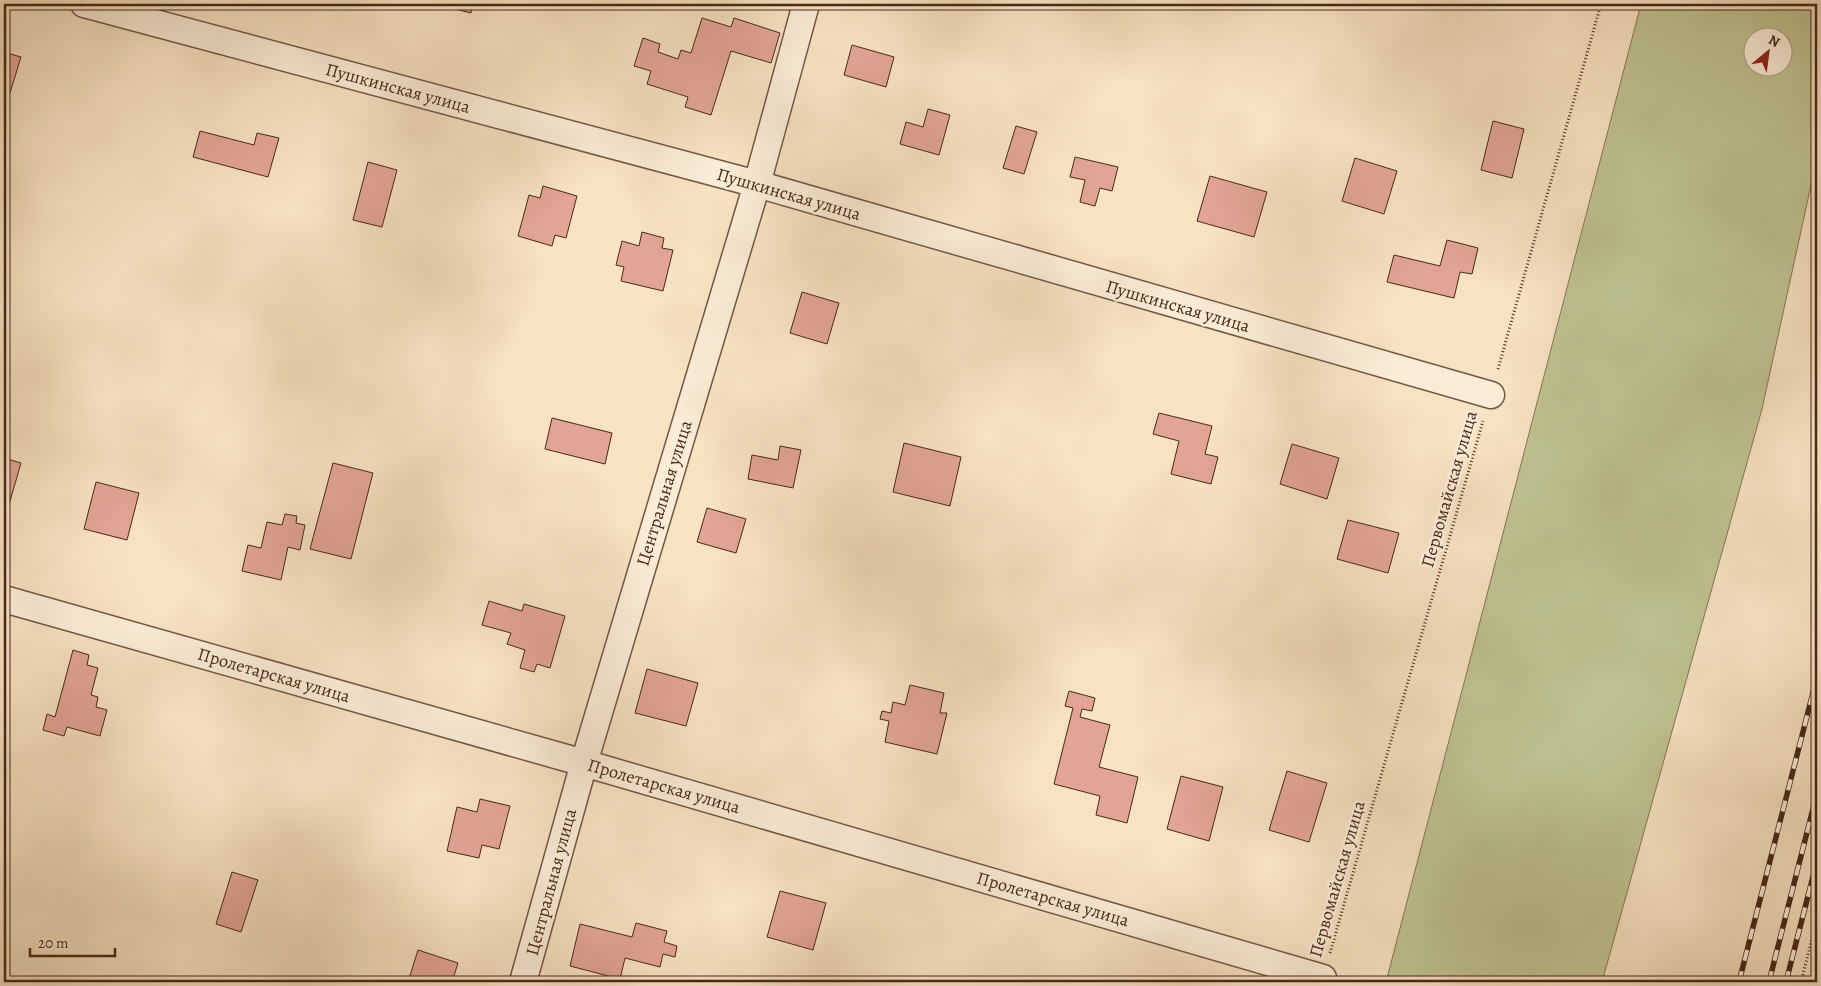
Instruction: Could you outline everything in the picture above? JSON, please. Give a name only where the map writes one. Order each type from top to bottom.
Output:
[{"type":"street","name":"Пушкинская улица","points":[[84,4],[757,184],[1491,395]]},
{"type":"street","name":"Центральная улица","points":[[523,982],[584,762],[757,184],[806,4]]},
{"type":"street","name":"Пролетарская улица","points":[[4,598],[584,762],[1323,978]]},
{"type":"path","name":"Первомайская улица","points":[[1323,978],[1602,4]]},
{"type":"path","points":[[1801,982],[1817,919]]},
{"type":"green space","points":[[1641,4],[1817,4],[1817,158],[1762,409],[1602,982],[1386,982]]},
{"type":"building","points":[[434,4],[473,4],[471,13]]},
{"type":"building","points":[[702,18],[731,27],[734,18],[780,33],[771,63],[731,51],[711,115],[685,107],[688,97],[647,84],[651,71],[634,66],[643,38],[660,44],[658,52],[678,59],[681,50],[691,53]]},
{"type":"building","points":[[852,45],[894,57],[886,87],[844,75]]},
{"type":"building","points":[[4,52],[21,57],[10,93],[4,91]]},
{"type":"building","points":[[928,109],[950,115],[939,155],[900,144],[906,122],[923,127]]},
{"type":"building","points":[[1493,121],[1524,129],[1512,178],[1481,170]]},
{"type":"building","points":[[1016,126],[1037,132],[1024,174],[1003,168]]},
{"type":"building","points":[[200,131],[254,145],[257,133],[279,138],[268,177],[193,157]]},
{"type":"building","points":[[1075,157],[1118,167],[1112,191],[1100,188],[1095,206],[1080,202],[1085,180],[1070,177]]},
{"type":"building","points":[[1355,158],[1397,171],[1384,214],[1342,201]]},
{"type":"building","points":[[368,162],[397,170],[382,227],[353,220]]},
{"type":"building","points":[[1210,176],[1267,192],[1254,237],[1197,221]]},
{"type":"building","points":[[543,186],[577,196],[566,238],[555,235],[552,246],[518,236],[529,195],[540,198]]},
{"type":"building","points":[[642,232],[664,238],[662,248],[673,250],[663,291],[621,281],[624,267],[616,265],[622,241],[639,246]]},
{"type":"building","points":[[1447,240],[1478,248],[1472,274],[1460,272],[1454,298],[1387,282],[1394,255],[1440,266]]},
{"type":"building","points":[[802,292],[839,303],[827,344],[790,333]]},
{"type":"building","points":[[1159,413],[1212,426],[1205,454],[1218,457],[1211,484],[1171,474],[1179,441],[1153,434]]},
{"type":"building","points":[[552,418],[612,433],[605,464],[545,449]]},
{"type":"building","points":[[904,443],[961,457],[950,506],[893,492]]},
{"type":"building","points":[[1292,444],[1339,458],[1327,499],[1280,484]]},
{"type":"building","points":[[780,446],[801,450],[793,488],[748,479],[752,455],[778,460]]},
{"type":"building","points":[[4,458],[21,463],[4,522]]},
{"type":"building","points":[[333,463],[373,473],[351,559],[310,549]]},
{"type":"building","points":[[96,482],[139,493],[127,540],[84,529]]},
{"type":"building","points":[[707,508],[746,519],[736,553],[697,542]]},
{"type":"building","points":[[285,514],[297,516],[296,523],[305,525],[300,550],[288,547],[281,580],[242,571],[248,545],[261,548],[267,522],[282,525]]},
{"type":"building","points":[[1348,520],[1399,533],[1388,573],[1337,559]]},
{"type":"building","points":[[489,601],[522,611],[524,604],[565,616],[550,668],[537,664],[534,672],[520,668],[525,650],[507,644],[511,633],[482,625]]},
{"type":"building","points":[[73,650],[89,655],[87,665],[98,668],[91,695],[98,697],[96,707],[107,710],[100,736],[67,727],[64,736],[43,730],[47,714],[55,717]]},
{"type":"building","points":[[647,669],[698,683],[686,726],[635,713]]},
{"type":"building","points":[[910,685],[944,693],[940,713],[947,713],[937,754],[885,742],[889,721],[880,719],[882,711],[891,713],[893,702],[905,705]]},
{"type":"building","points":[[1069,691],[1095,698],[1092,711],[1082,709],[1080,717],[1110,725],[1099,767],[1138,777],[1127,823],[1096,815],[1100,796],[1054,784],[1073,708],[1065,706]]},
{"type":"building","points":[[1287,771],[1327,783],[1309,842],[1269,830]]},
{"type":"building","points":[[1181,776],[1223,787],[1209,841],[1167,829]]},
{"type":"building","points":[[480,799],[510,806],[499,849],[482,845],[479,858],[447,851],[457,807],[477,812]]},
{"type":"building","points":[[232,872],[258,880],[241,932],[216,924]]},
{"type":"building","points":[[780,891],[826,903],[813,950],[767,937]]},
{"type":"building","points":[[636,923],[667,931],[664,942],[677,946],[675,957],[663,954],[660,967],[625,958],[620,979],[570,966],[580,924],[632,937]]},
{"type":"building","points":[[418,950],[458,963],[452,982],[408,982]]},
{"type":"railway","points":[[1739,982],[1817,677]]},
{"type":"railway","points":[[1769,982],[1817,793]]},
{"type":"railway","points":[[1786,982],[1817,861]]}]
